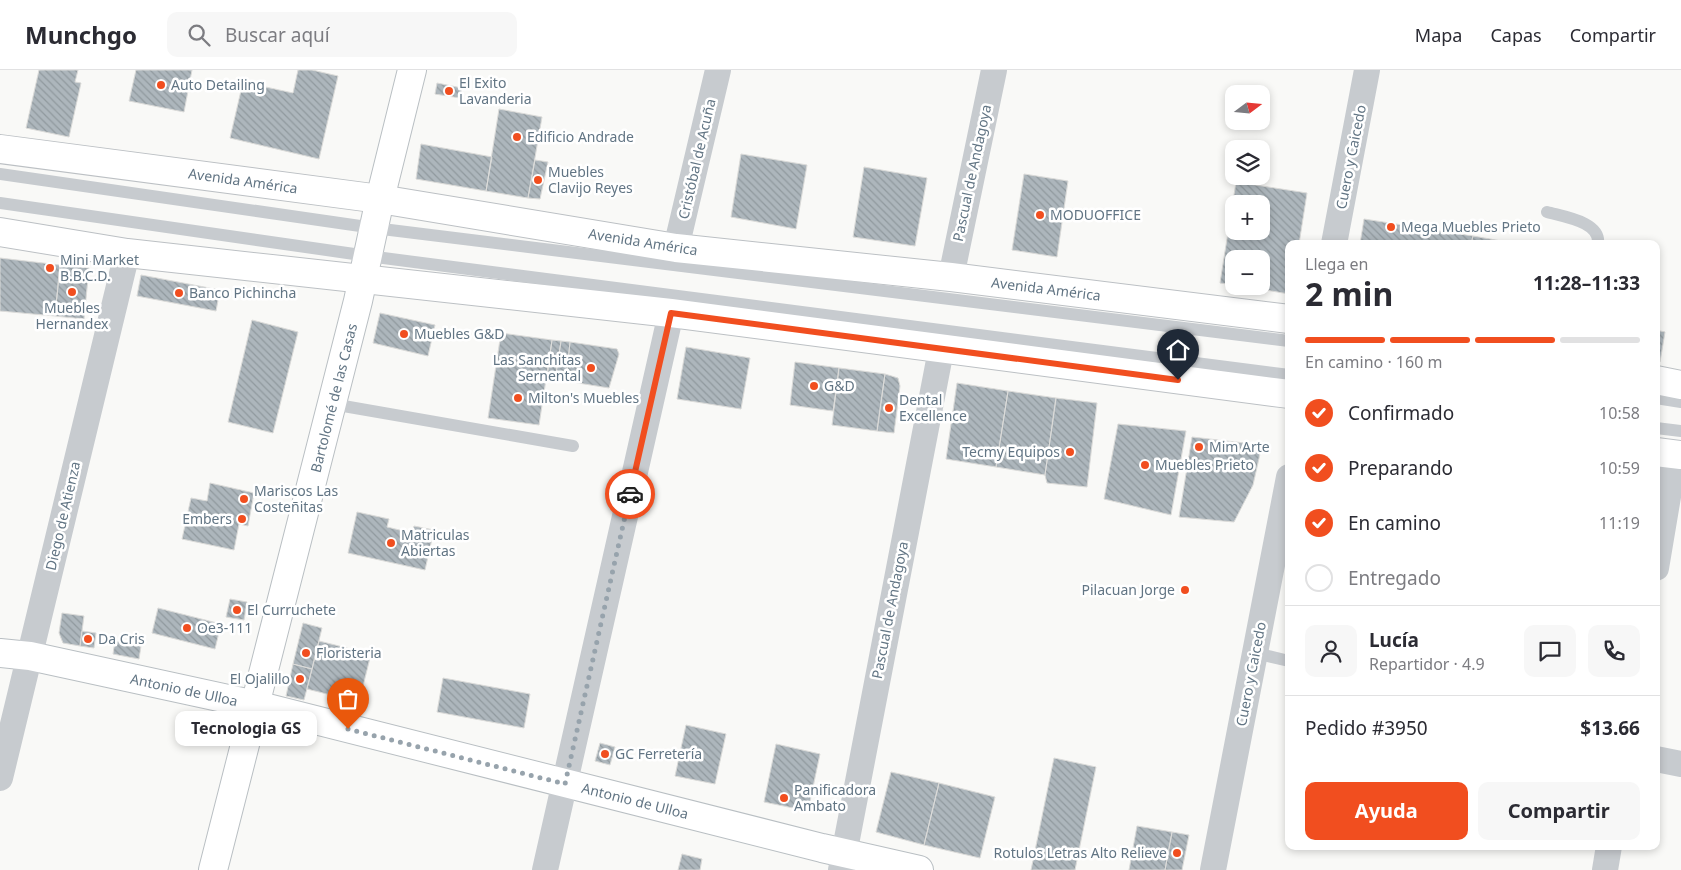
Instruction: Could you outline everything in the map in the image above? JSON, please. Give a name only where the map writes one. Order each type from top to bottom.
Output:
[{"type":"main road","name":"Bartolomé de las Casas","points":[[213,870],[332,404],[412,70]]},
{"type":"main road","name":"Avenida América","points":[[0,149],[380,199],[676,248],[951,277],[1285,319]]},
{"type":"main road","points":[[0,232],[127,254],[210,261],[365,268],[941,350],[1285,393]]},
{"type":"main road","points":[[1660,381],[1681,385]]},
{"type":"main road","name":"Antonio de Ulloa","points":[[0,653],[30,656],[256,706],[565,784],[842,862],[919,870]]},
{"type":"street","name":"Cristóbal de Acuña","points":[[676,248],[718,70]]},
{"type":"street","name":"Pascual de Andagoya","points":[[951,277],[994,70]]},
{"type":"street","name":"Cuero y Caicedo","points":[[1335,240],[1367,70]]},
{"type":"street","name":"Diego de Atienza","points":[[0,778],[127,254]]},
{"type":"street","points":[[545,870],[671,313]]},
{"type":"street","name":"Pascual de Andagoya","points":[[842,862],[941,350]]},
{"type":"street","points":[[1660,540],[1673,448]]},
{"type":"street","name":"Cuero y Caicedo","points":[[1212,870],[1255,653],[1283,539],[1285,518]]},
{"type":"street","points":[[1660,760],[1681,764]]},
{"type":"street","points":[[1605,870],[1608,850]]},
{"type":"lane","points":[[0,174],[374,228],[1285,341]]},
{"type":"lane","points":[[0,203],[365,268],[1285,375]]},
{"type":"lane","points":[[1548,212],[1580,222],[1595,230],[1599,235],[1598,240]]},
{"type":"lane","points":[[1660,399],[1681,402]]},
{"type":"lane","points":[[332,404],[573,446]]},
{"type":"lane","points":[[1660,433],[1673,448]]},
{"type":"lane","points":[[1255,653],[1285,660]]},
{"type":"building","points":[[39,70],[78,70],[75,82],[81,83],[69,137],[26,128]]},
{"type":"building","name":"Auto Detailing","points":[[136,70],[192,70],[184,112],[129,101]]},
{"type":"building","points":[[298,70],[312,70],[338,76],[319,159],[230,138],[243,82],[293,93]]},
{"type":"building","name":"El Exito Lavanderia","points":[[437,83],[462,88],[460,98],[435,94]]},
{"type":"building","name":"Edificio Andrade","points":[[499,109],[542,117],[528,198],[486,191]]},
{"type":"building","points":[[421,144],[492,157],[486,191],[416,179]]},
{"type":"building","points":[[741,154],[807,165],[796,229],[731,217]]},
{"type":"building","name":"Muebles Clavijo Reyes","points":[[535,160],[548,162],[540,199],[528,198]]},
{"type":"building","points":[[864,167],[927,178],[915,246],[853,237]]},
{"type":"building","name":"MODUOFFICE","points":[[1024,174],[1068,181],[1057,257],[1012,250]]},
{"type":"building","points":[[1236,185],[1255,185],[1307,193],[1300,240],[1285,240],[1285,293],[1270,291],[1270,250],[1225,250],[1227,240],[1270,240],[1270,195],[1234,195]]},
{"type":"building","name":"Mega Muebles Prieto","points":[[1364,219],[1473,236],[1472,240],[1361,240]]},
{"type":"building","points":[[1473,236],[1496,240],[1472,240]]},
{"type":"building","points":[[1225,251],[1225,284],[1220,283]]},
{"type":"building","points":[[0,258],[60,265],[55,316],[0,311]]},
{"type":"building","name":"Muebles Hernandex","points":[[60,265],[89,268],[84,319],[55,316]]},
{"type":"building","name":"Banco Pichincha","points":[[141,275],[220,290],[216,311],[137,296]]},
{"type":"building","name":"Muebles G&D","points":[[380,313],[435,325],[428,356],[373,343]]},
{"type":"building","points":[[252,320],[298,332],[273,433],[228,422]]},
{"type":"building","points":[[1660,331],[1665,332],[1660,362]]},
{"type":"building","name":"Milton's Muebles","points":[[501,333],[552,340],[539,425],[488,418]]},
{"type":"building","points":[[552,340],[561,341],[555,380],[547,379]]},
{"type":"building","points":[[561,341],[570,342],[566,381],[555,380]]},
{"type":"building","name":"Las Sanchitas Sernental","points":[[570,342],[617,349],[619,354],[609,388],[566,381]]},
{"type":"building","points":[[686,347],[750,358],[741,409],[677,399]]},
{"type":"building","name":"G&D","points":[[795,362],[839,368],[833,411],[790,405]]},
{"type":"building","points":[[839,368],[885,374],[877,431],[832,425]]},
{"type":"building","name":"Dental Excellence","points":[[885,374],[898,378],[900,386],[894,433],[877,431]]},
{"type":"building","points":[[957,383],[1008,391],[996,467],[946,459]]},
{"type":"building","points":[[1008,391],[1056,398],[1045,475],[996,467]]},
{"type":"building","name":"Tecmy Equipos","points":[[1056,398],[1097,403],[1087,487],[1047,483],[1045,475]]},
{"type":"building","name":"Muebles Prieto","points":[[1118,424],[1186,431],[1171,515],[1104,499]]},
{"type":"building","points":[[1192,437],[1262,445],[1253,485],[1234,522],[1179,517]]},
{"type":"building","points":[[210,483],[254,493],[248,526],[239,524],[234,550],[182,539],[191,498],[207,501]]},
{"type":"building","name":"Matriculas Abiertas","points":[[357,512],[389,519],[387,527],[412,533],[414,526],[434,530],[425,570],[348,553]]},
{"type":"building","name":"El Curruchete","points":[[230,599],[247,602],[244,620],[226,617]]},
{"type":"building","name":"Oe3-111","points":[[158,608],[221,624],[215,649],[152,633]]},
{"type":"building","points":[[62,613],[84,616],[80,646],[63,643],[59,633]]},
{"type":"building","name":"Floristeria","points":[[303,623],[322,628],[312,669],[293,664]]},
{"type":"building","name":"Da Cris","points":[[82,631],[96,633],[94,648],[80,646]]},
{"type":"building","points":[[115,641],[141,646],[139,659],[113,654]]},
{"type":"building","points":[[319,641],[371,654],[359,702],[307,689]]},
{"type":"building","name":"El Ojalillo","points":[[293,664],[312,669],[304,700],[286,696]]},
{"type":"building","points":[[443,678],[530,694],[524,728],[437,712]]},
{"type":"building","points":[[333,695],[342,698],[340,707],[331,705]]},
{"type":"building","points":[[342,698],[359,702],[357,711],[340,707]]},
{"type":"building","points":[[686,725],[726,734],[715,784],[675,776]]},
{"type":"building","name":"GC Ferretería","points":[[600,743],[615,747],[610,765],[595,761]]},
{"type":"building","points":[[776,744],[820,754],[808,811],[764,802]]},
{"type":"building","points":[[1054,758],[1096,767],[1075,870],[1031,870]]},
{"type":"building","points":[[891,772],[939,783],[924,845],[876,832]]},
{"type":"building","points":[[939,783],[995,797],[980,858],[924,845]]},
{"type":"building","points":[[1137,826],[1172,832],[1165,870],[1129,870]]},
{"type":"building","name":"Rotulos Letras Alto Relieve","points":[[1172,832],[1189,835],[1182,870],[1165,870]]},
{"type":"building","points":[[682,854],[702,859],[700,870],[678,870]]},
{"type":"way so far","points":[[348,729],[565,784],[630,494]]},
{"type":"place","name":"Auto Detailing","points":[[161,85]]},
{"type":"place","name":"El Exito Lavanderia","points":[[449,91]]},
{"type":"place","name":"Edificio Andrade","points":[[517,137]]},
{"type":"place","name":"Muebles Clavijo Reyes","points":[[538,180]]},
{"type":"place","name":"MODUOFFICE","points":[[1040,215]]},
{"type":"place","name":"Mega Muebles Prieto","points":[[1391,227]]},
{"type":"place","name":"Mini Market B.B.C.D.","points":[[50,268]]},
{"type":"place","name":"Muebles Hernandex","points":[[72,292]]},
{"type":"place","name":"Banco Pichincha","points":[[179,293]]},
{"type":"place","name":"Muebles G&D","points":[[404,334]]},
{"type":"place","name":"Las Sanchitas Sernental","points":[[591,368]]},
{"type":"place","name":"G&D","points":[[814,386]]},
{"type":"place","name":"Milton's Muebles","points":[[518,398]]},
{"type":"place","name":"Dental Excellence","points":[[889,408]]},
{"type":"place","name":"Mim Arte","points":[[1199,447]]},
{"type":"place","name":"Tecmy Equipos","points":[[1070,452]]},
{"type":"place","name":"Muebles Prieto","points":[[1145,465]]},
{"type":"place","name":"Mariscos Las Costeñitas","points":[[244,499]]},
{"type":"place","name":"Embers","points":[[242,519]]},
{"type":"place","name":"Matriculas Abiertas","points":[[391,543]]},
{"type":"place","name":"Pilacuan Jorge","points":[[1185,590]]},
{"type":"place","name":"El Curruchete","points":[[237,610]]},
{"type":"place","name":"Oe3-111","points":[[187,628]]},
{"type":"place","name":"Da Cris","points":[[88,639]]},
{"type":"place","name":"Floristeria","points":[[306,653]]},
{"type":"place","name":"El Ojalillo","points":[[300,679]]},
{"type":"place","name":"Tecnologia GS","points":[[348,729]]},
{"type":"place","name":"GC Ferretería","points":[[605,754]]},
{"type":"place","name":"Panificadora Ambato","points":[[784,798]]},
{"type":"place","name":"Rotulos Letras Alto Relieve","points":[[1177,853]]},
{"type":"route","points":[[630,494],[671,313],[1178,380]]}]
